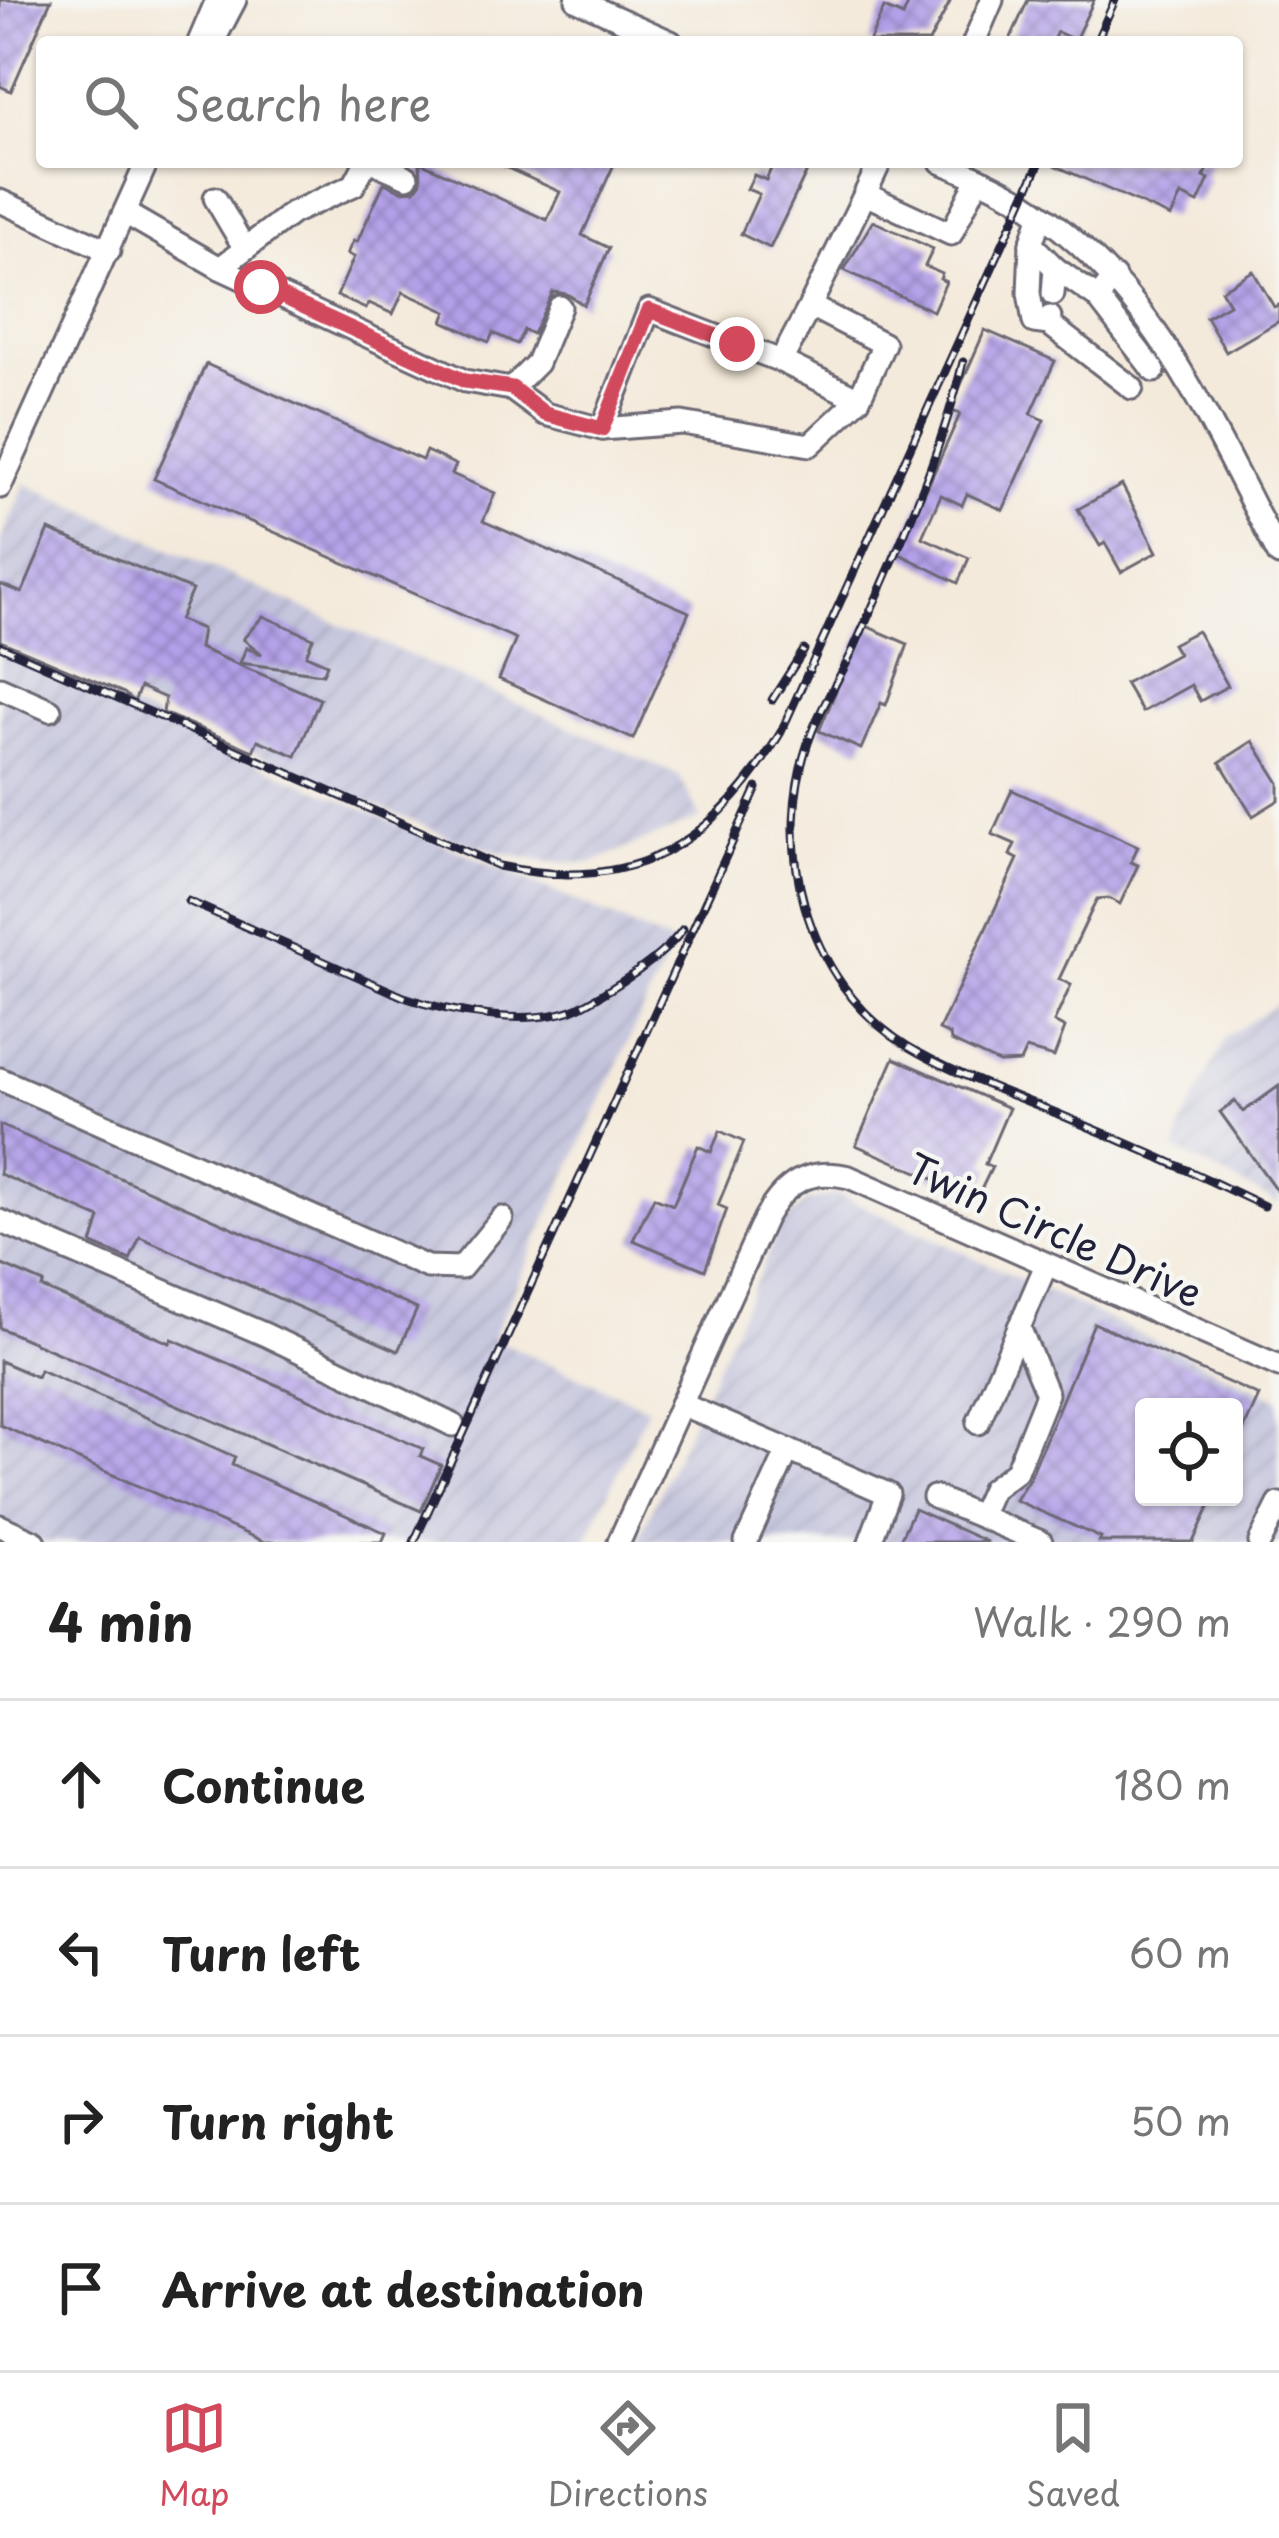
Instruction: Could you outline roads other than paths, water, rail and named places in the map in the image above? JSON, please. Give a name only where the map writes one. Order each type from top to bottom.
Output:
[{"type":"street","points":[[202,36],[217,0]]},
{"type":"street","points":[[216,36],[236,0]]},
{"type":"street","points":[[577,0],[658,36]]},
{"type":"street","points":[[977,36],[992,0]]},
{"type":"street","points":[[0,487],[144,168]]},
{"type":"street","points":[[220,268],[292,212],[354,185],[366,168]]},
{"type":"street","points":[[385,168],[407,177]]},
{"type":"street","points":[[781,361],[877,168]]},
{"type":"street","points":[[954,168],[1042,215],[1114,278],[1157,329],[1279,555]]},
{"type":"street","points":[[865,194],[951,234],[978,179]]},
{"type":"street","points":[[215,198],[245,249]]},
{"type":"street","points":[[0,201],[109,250]]},
{"type":"street","points":[[125,213],[220,268],[465,381],[512,388],[545,414],[602,429],[682,424],[810,445],[859,399],[884,344],[810,306]]},
{"type":"street","points":[[1042,215],[1031,244],[1029,293],[1034,322],[1050,312]]},
{"type":"street","points":[[1031,244],[1055,268],[1098,298],[1154,371]]},
{"type":"street","points":[[1050,312],[1055,268]]},
{"type":"street","points":[[1098,298],[1114,278]]},
{"type":"street","points":[[512,388],[537,363],[560,308]]},
{"type":"street","points":[[602,429],[649,310],[781,361],[859,399]]},
{"type":"street","points":[[1050,312],[1132,388]]},
{"type":"street","points":[[0,688],[50,710]]},
{"type":"street","points":[[0,1079],[427,1267],[461,1268],[502,1217]]},
{"type":"street","name":"Twin Circle Drive","points":[[681,1404],[779,1193],[800,1179],[832,1173],[1279,1366]]},
{"type":"street","points":[[0,1221],[266,1335],[453,1425]]},
{"type":"street","points":[[978,1424],[1046,1265]]},
{"type":"street","points":[[980,1516],[992,1489],[1016,1471],[1047,1394],[1018,1327]]},
{"type":"street","points":[[619,1542],[681,1404],[888,1494],[870,1542]]},
{"type":"street","points":[[746,1542],[788,1450]]},
{"type":"street","points":[[934,1497],[1041,1542]]},
{"type":"street","points":[[1260,1542],[1279,1504]]},
{"type":"street","points":[[0,1526],[35,1542]]},
{"type":"railway","points":[[1099,36],[1115,0]]},
{"type":"railway","points":[[0,646],[499,866],[590,873],[629,866],[665,852],[698,832],[728,805],[781,732],[1037,168]]},
{"type":"railway","points":[[963,362],[915,509],[812,732],[794,818],[805,906],[820,947],[843,985],[872,1019],[907,1046],[1264,1206]]},
{"type":"railway","points":[[772,700],[804,650]]},
{"type":"railway","points":[[414,1542],[757,788]]},
{"type":"railway","points":[[188,901],[404,997],[467,1013],[516,1017],[560,1013],[586,1003],[648,963],[683,929]]}]
